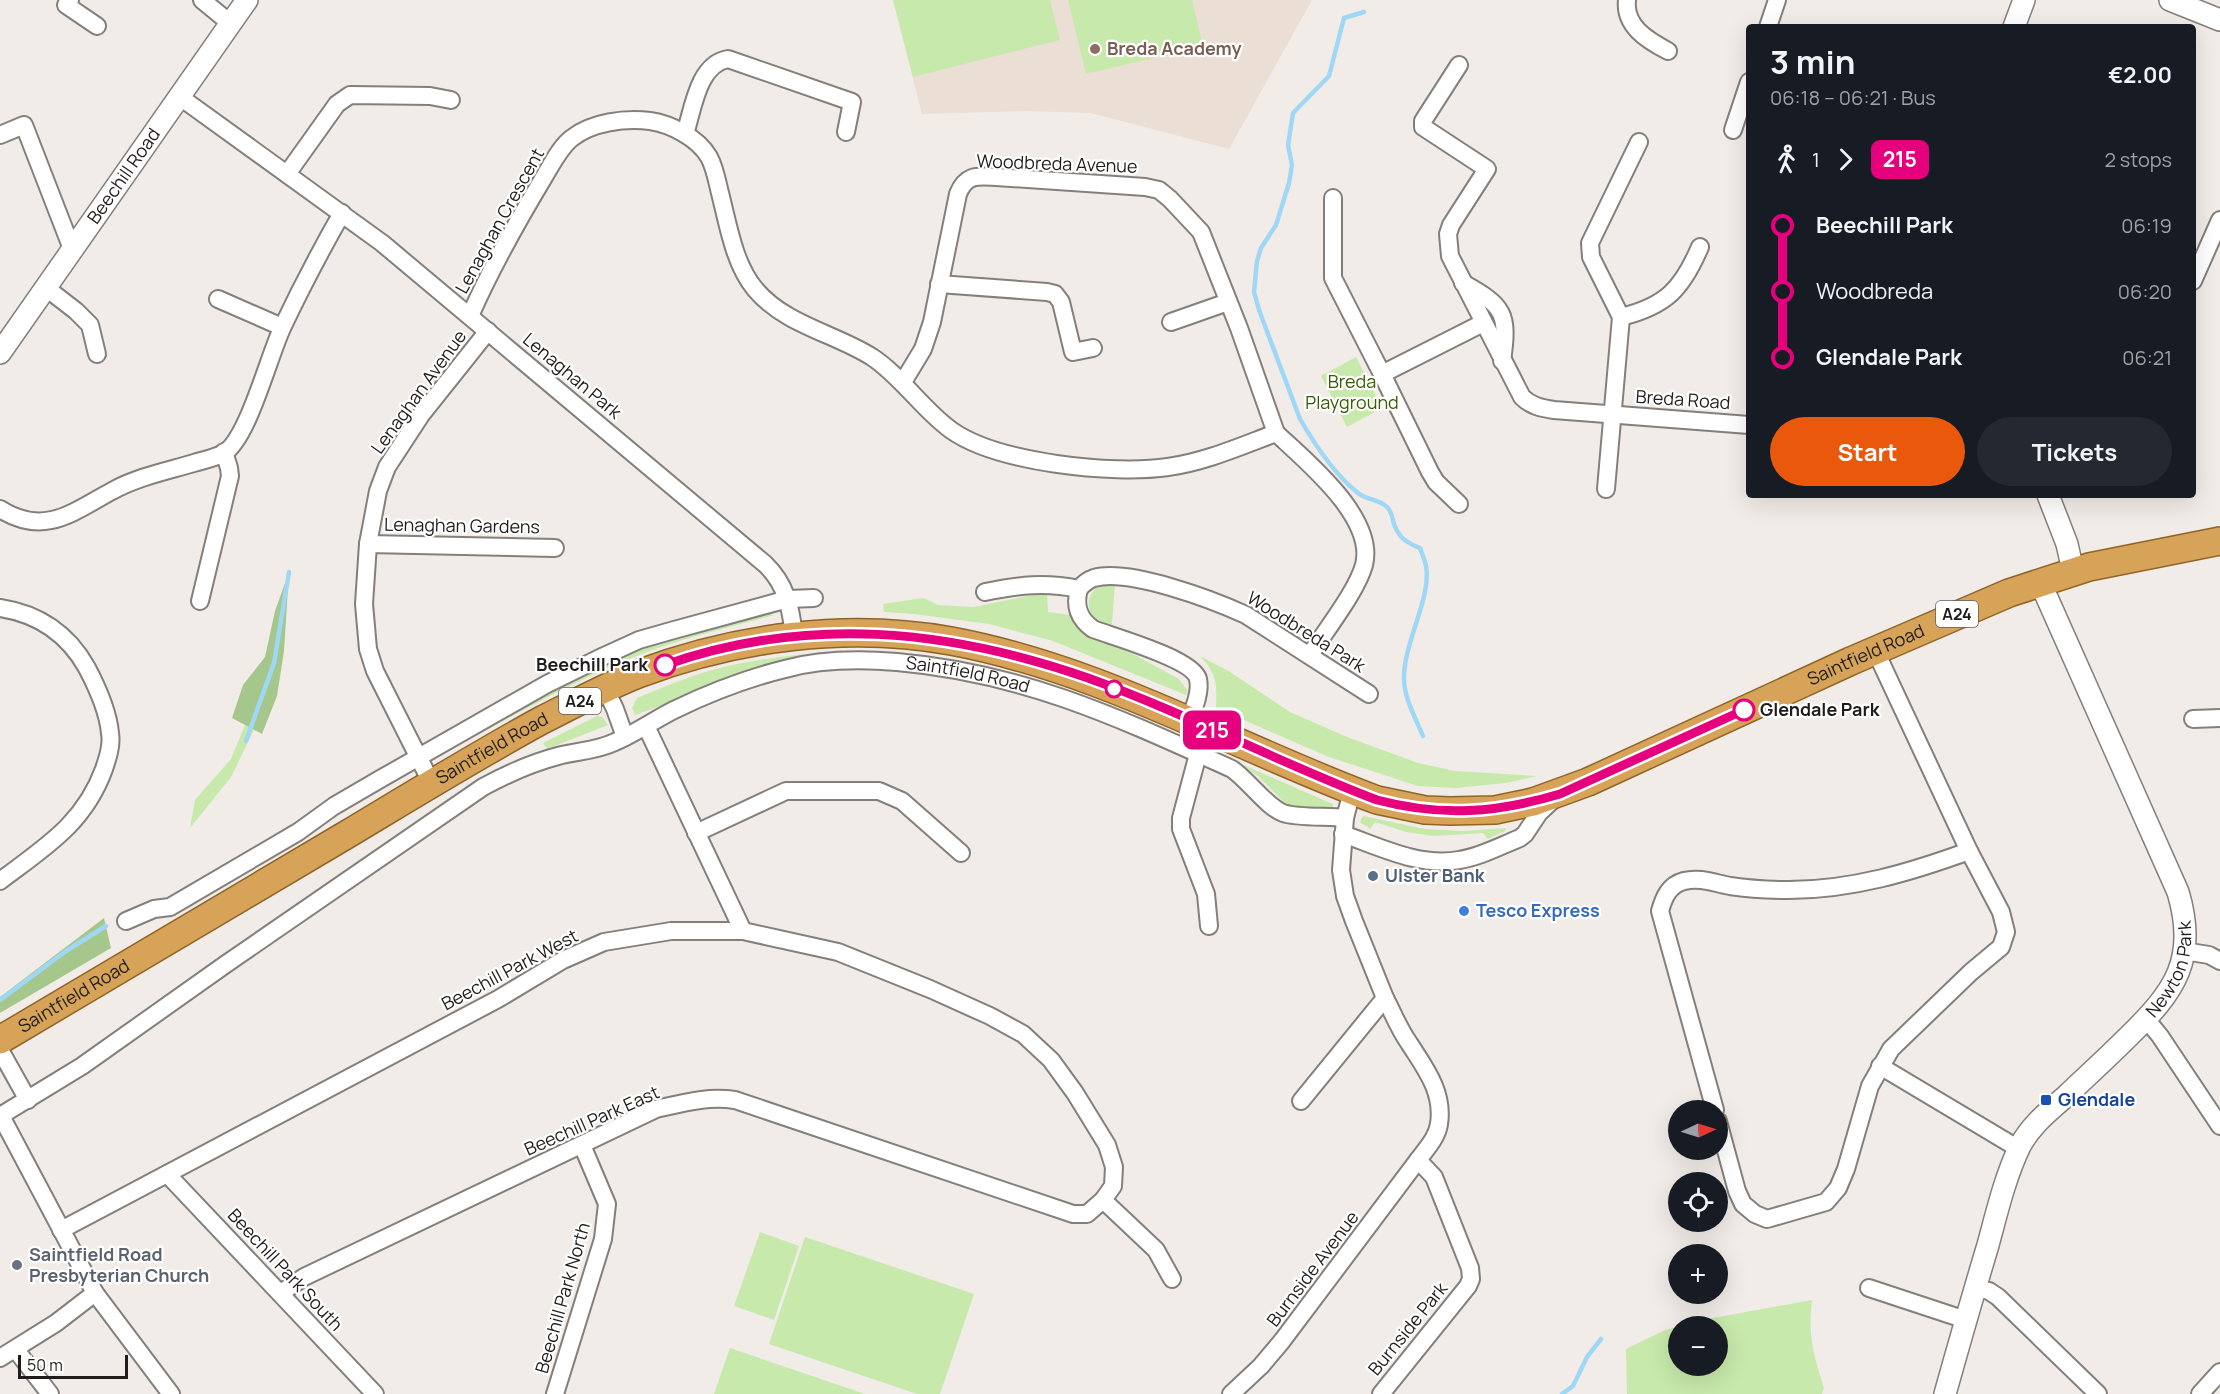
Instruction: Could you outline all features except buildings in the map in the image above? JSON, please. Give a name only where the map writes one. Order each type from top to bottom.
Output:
[{"type":"highway","name":"Saintfield Road","points":[[0,1040],[511,737],[605,688],[678,660],[728,647],[794,636],[858,634],[928,638],[991,650],[1038,662],[1089,679],[1377,800],[1425,810],[1478,811],[1514,807],[1560,794],[1966,610],[2040,582],[2073,571],[2220,541]]},
{"type":"street","points":[[70,0],[66,5],[98,26]]},
{"type":"street","points":[[202,0],[230,23]]},
{"type":"street","name":"Beechill Road","points":[[0,352],[247,0]]},
{"type":"street","points":[[1627,0],[1626,13],[1629,21],[1647,38],[1668,51]]},
{"type":"street","points":[[1769,24],[1777,0]]},
{"type":"street","points":[[2015,24],[2024,0]]},
{"type":"street","points":[[2170,0],[2220,20]]},
{"type":"street","points":[[685,135],[703,77],[711,66],[720,60],[728,59],[852,102],[846,132]]},
{"type":"street","name":"Breda Road","points":[[1459,65],[1423,122],[1423,127],[1487,169],[1448,234],[1450,256],[1522,397],[1528,403],[1541,408],[1746,425]]},
{"type":"street","points":[[1733,130],[1746,91]]},
{"type":"street","points":[[286,174],[337,104],[350,95],[430,96],[451,100]]},
{"type":"street","name":"Lenaghan Park","points":[[180,97],[382,243],[765,564],[781,582],[788,599],[794,636]]},
{"type":"street","name":"Lenaghan Crescent","points":[[470,316],[526,207],[570,139],[597,125],[642,120],[660,123],[685,135],[708,156],[736,251],[753,286],[764,298],[799,322],[881,363],[949,429],[963,438],[1010,454],[1054,464],[1084,468],[1166,467],[1196,461],[1276,433]]},
{"type":"street","points":[[0,135],[24,125],[72,249]]},
{"type":"street","points":[[1614,415],[1621,317],[1589,250],[1590,243],[1639,142]]},
{"type":"street","name":"Woodbreda Avenue","points":[[903,382],[923,349],[932,322],[961,185],[968,179],[977,176],[1145,187],[1159,190],[1183,211],[1201,232],[1276,433]]},
{"type":"street","points":[[1334,198],[1333,278],[1430,472],[1436,482],[1459,504]]},
{"type":"street","points":[[0,509],[13,518],[26,521],[54,520],[70,515],[129,483],[224,452],[243,429],[282,327],[342,213]]},
{"type":"street","points":[[2196,274],[2220,220]]},
{"type":"street","points":[[1621,317],[1658,305],[1671,294],[1691,268],[1700,247]]},
{"type":"street","points":[[1462,283],[1491,300],[1502,315],[1506,335],[1502,361]]},
{"type":"street","points":[[939,284],[1055,294],[1061,302],[1073,352],[1093,348]]},
{"type":"street","points":[[45,287],[90,325],[97,354]]},
{"type":"street","points":[[218,299],[282,327]]},
{"type":"street","points":[[1171,321],[1228,302]]},
{"type":"street","points":[[1382,374],[1483,322]]},
{"type":"street","name":"Lenaghan Avenue","points":[[432,783],[375,671],[368,649],[364,604],[368,544],[378,491],[387,467],[421,415],[488,331]]},
{"type":"street","name":"Breda Road","points":[[1606,489],[1614,415]]},
{"type":"street","points":[[1276,433],[1352,511],[1366,545],[1364,564],[1356,583],[1310,655]]},
{"type":"street","points":[[200,601],[230,476],[230,468],[224,452]]},
{"type":"street","points":[[2051,498],[2073,571]]},
{"type":"street","name":"Lenaghan Gardens","points":[[368,544],[555,548]]},
{"type":"street","name":"Woodbreda Park","points":[[1079,589],[1093,578],[1117,576],[1155,583],[1228,607],[1246,615],[1369,694]]},
{"type":"street","name":"Newton Park","points":[[1945,1394],[1998,1209],[2019,1149],[2037,1123],[2146,1019],[2173,986],[2181,968],[2184,951],[2185,929],[2178,892],[2040,582]]},
{"type":"street","points":[[985,592],[1020,585],[1054,584],[1079,589],[1078,611],[1083,622],[1093,629],[1175,659],[1191,668],[1198,677],[1198,690],[1189,720]]},
{"type":"street","name":"Saintfield Road","points":[[126,921],[154,909],[170,907],[298,832],[334,806],[548,684],[630,644],[788,599],[814,598]]},
{"type":"street","points":[[0,608],[27,614],[52,627],[81,657],[94,682],[107,716],[111,747],[99,782],[74,822],[0,881]]},
{"type":"street","points":[[1728,1158],[1743,1204],[1755,1214],[1767,1219],[1826,1202],[1838,1188],[1846,1169],[1870,1086],[1891,1049],[1971,972],[2001,947],[2006,932],[2001,912],[1969,851],[1876,652]]},
{"type":"street","name":"Saintfield Road","points":[[0,1116],[82,1066],[483,787],[541,760],[600,748],[694,701],[785,669],[809,664],[845,660],[880,661],[958,670],[1038,689],[1104,712],[1232,769],[1273,807],[1283,813],[1344,826],[1415,859],[1430,862],[1461,860],[1514,840],[1525,834],[1539,813],[1560,794]]},
{"type":"street","points":[[605,688],[625,737]]},
{"type":"street","points":[[2193,719],[2220,718]]},
{"type":"street","points":[[646,726],[743,931]]},
{"type":"street","points":[[1198,754],[1180,829],[1206,894],[1209,926]]},
{"type":"street","points":[[696,833],[786,791],[879,791],[902,801],[962,853]]},
{"type":"street","points":[[1352,791],[1344,826],[1341,870],[1345,896],[1385,998],[1408,1042],[1430,1074],[1437,1093],[1439,1125],[1433,1139],[1418,1160]]},
{"type":"street","points":[[1514,807],[1514,840]]},
{"type":"street","points":[[1712,1100],[1660,911],[1665,895],[1674,884],[1686,880],[1705,880],[1758,888],[1825,889],[1857,885],[1927,866],[1969,851]]},
{"type":"street","name":"Beechill Park West","points":[[62,1230],[498,999],[563,960],[604,942],[671,932],[743,931],[838,952],[930,989],[990,1016],[1023,1034],[1051,1060],[1075,1093],[1107,1145],[1114,1167],[1114,1175],[1113,1186],[1103,1200]]},
{"type":"street","points":[[2184,951],[2218,956]]},
{"type":"street","points":[[1301,1101],[1385,998]]},
{"type":"street","points":[[2146,1019],[2160,1036],[2220,1126]]},
{"type":"street","points":[[0,1050],[28,1100]]},
{"type":"street","points":[[1880,1066],[2019,1149]]},
{"type":"street","name":"Beechill Park East","points":[[281,1293],[304,1277],[656,1109],[699,1099],[735,1100],[1073,1214],[1087,1214],[1103,1200]]},
{"type":"street","points":[[0,1116],[95,1293],[171,1394]]},
{"type":"street","name":"Beechill Park North","points":[[555,1394],[603,1239],[606,1221],[607,1204],[582,1145]]},
{"type":"street","name":"Burnside Avenue","points":[[1231,1394],[1261,1366],[1282,1341],[1418,1160]]},
{"type":"street","name":"Burnside Park","points":[[1381,1394],[1468,1286],[1471,1279],[1470,1268],[1434,1177],[1418,1160]]},
{"type":"street","name":"Beechill Park South","points":[[167,1174],[375,1394]]},
{"type":"street","points":[[1103,1200],[1156,1250],[1172,1279]]},
{"type":"street","points":[[1869,1288],[1966,1320]]},
{"type":"street","points":[[1975,1288],[1989,1292],[2005,1303],[2098,1394]]},
{"type":"street","points":[[0,1358],[16,1350],[95,1293]]},
{"type":"street","points":[[16,1350],[50,1394]]},
{"type":"street","points":[[2199,1394],[2220,1372]]},
{"type":"shaded area","name":"Breda Academy","points":[[893,0],[1312,0],[1229,149],[1091,113],[1024,111],[922,114]]},
{"type":"green space","points":[[893,0],[1050,0],[1060,40],[913,77]]},
{"type":"green space","points":[[1068,0],[1192,0],[1203,46],[1086,74]]},
{"type":"green space","name":"Breda Playground","points":[[1356,357],[1382,408],[1347,427],[1321,376]]},
{"type":"green space","points":[[289,572],[284,651],[277,696],[262,734],[232,718],[243,685],[265,657],[275,611]]},
{"type":"green space","points":[[1103,584],[1115,584],[1112,624],[1096,619],[1089,608],[1091,594]]},
{"type":"green space","points":[[1047,592],[1048,612],[1070,615],[1085,634],[1133,654],[1179,679],[1188,691],[1186,695],[1053,641],[989,624],[884,612],[883,604],[923,598],[938,605],[974,607]]},
{"type":"green space","points":[[767,613],[774,615],[668,645],[610,667],[451,749],[553,689],[639,647]]},
{"type":"green space","points":[[828,652],[830,654],[781,663],[635,715],[632,708],[637,698],[726,666]]},
{"type":"green space","points":[[1200,656],[1230,672],[1290,712],[1347,737],[1418,763],[1455,771],[1537,776],[1506,783],[1455,788],[1418,786],[1329,757],[1216,708],[1215,680],[1210,668]]},
{"type":"green space","points":[[597,716],[602,717],[608,725],[547,749],[543,743]]},
{"type":"green space","points":[[245,725],[254,730],[231,777],[190,828],[195,800],[231,759]]},
{"type":"green space","points":[[1239,763],[1333,804],[1333,807],[1293,807],[1286,804],[1259,777]]},
{"type":"green space","points":[[1363,816],[1425,829],[1463,831],[1506,828],[1505,831],[1488,839],[1483,833],[1434,836],[1406,832],[1375,822],[1370,829],[1360,822]]},
{"type":"green space","points":[[104,918],[111,948],[0,1013],[0,997]]},
{"type":"green space","points":[[760,1232],[799,1246],[774,1320],[734,1306]]},
{"type":"green space","points":[[805,1237],[974,1294],[940,1394],[917,1394],[769,1344]]},
{"type":"green space","points":[[1812,1300],[1811,1335],[1824,1388],[1822,1394],[1627,1394],[1626,1349],[1668,1329],[1668,1376],[1728,1376],[1728,1316],[1724,1316]]},
{"type":"green space","points":[[730,1348],[865,1394],[714,1394]]},
{"type":"waterway","points":[[1364,12],[1344,18],[1329,76],[1293,113],[1288,145],[1292,165],[1289,183],[1276,225],[1261,248],[1257,261],[1254,292],[1300,419],[1312,439],[1341,477],[1361,495],[1387,507],[1401,536],[1407,542],[1420,548],[1426,564],[1427,578],[1408,651],[1404,679],[1408,701],[1423,736]]},
{"type":"waterway","points":[[246,741],[274,663],[289,572]]},
{"type":"waterway","points":[[0,1000],[66,951],[106,926]]},
{"type":"waterway","points":[[1562,1394],[1573,1386],[1587,1357],[1601,1339]]},
{"type":"bus line","name":"215","points":[[665,665],[719,649],[794,636],[868,634],[952,642],[1038,662],[1089,679],[1377,800],[1400,806],[1450,812],[1514,807],[1560,794],[1744,710]]},
{"type":"place","name":"Breda Academy","points":[[1095,49]]},
{"type":"place","name":"Beechill Park","points":[[665,665]]},
{"type":"place","name":"Glendale Park","points":[[1744,710]]},
{"type":"place","name":"Ulster Bank","points":[[1373,876]]},
{"type":"place","name":"Tesco Express","points":[[1464,911]]},
{"type":"place","name":"Glendale","points":[[2046,1100]]},
{"type":"place","name":"Saintfield Road Presbyterian Church","points":[[17,1265]]}]
